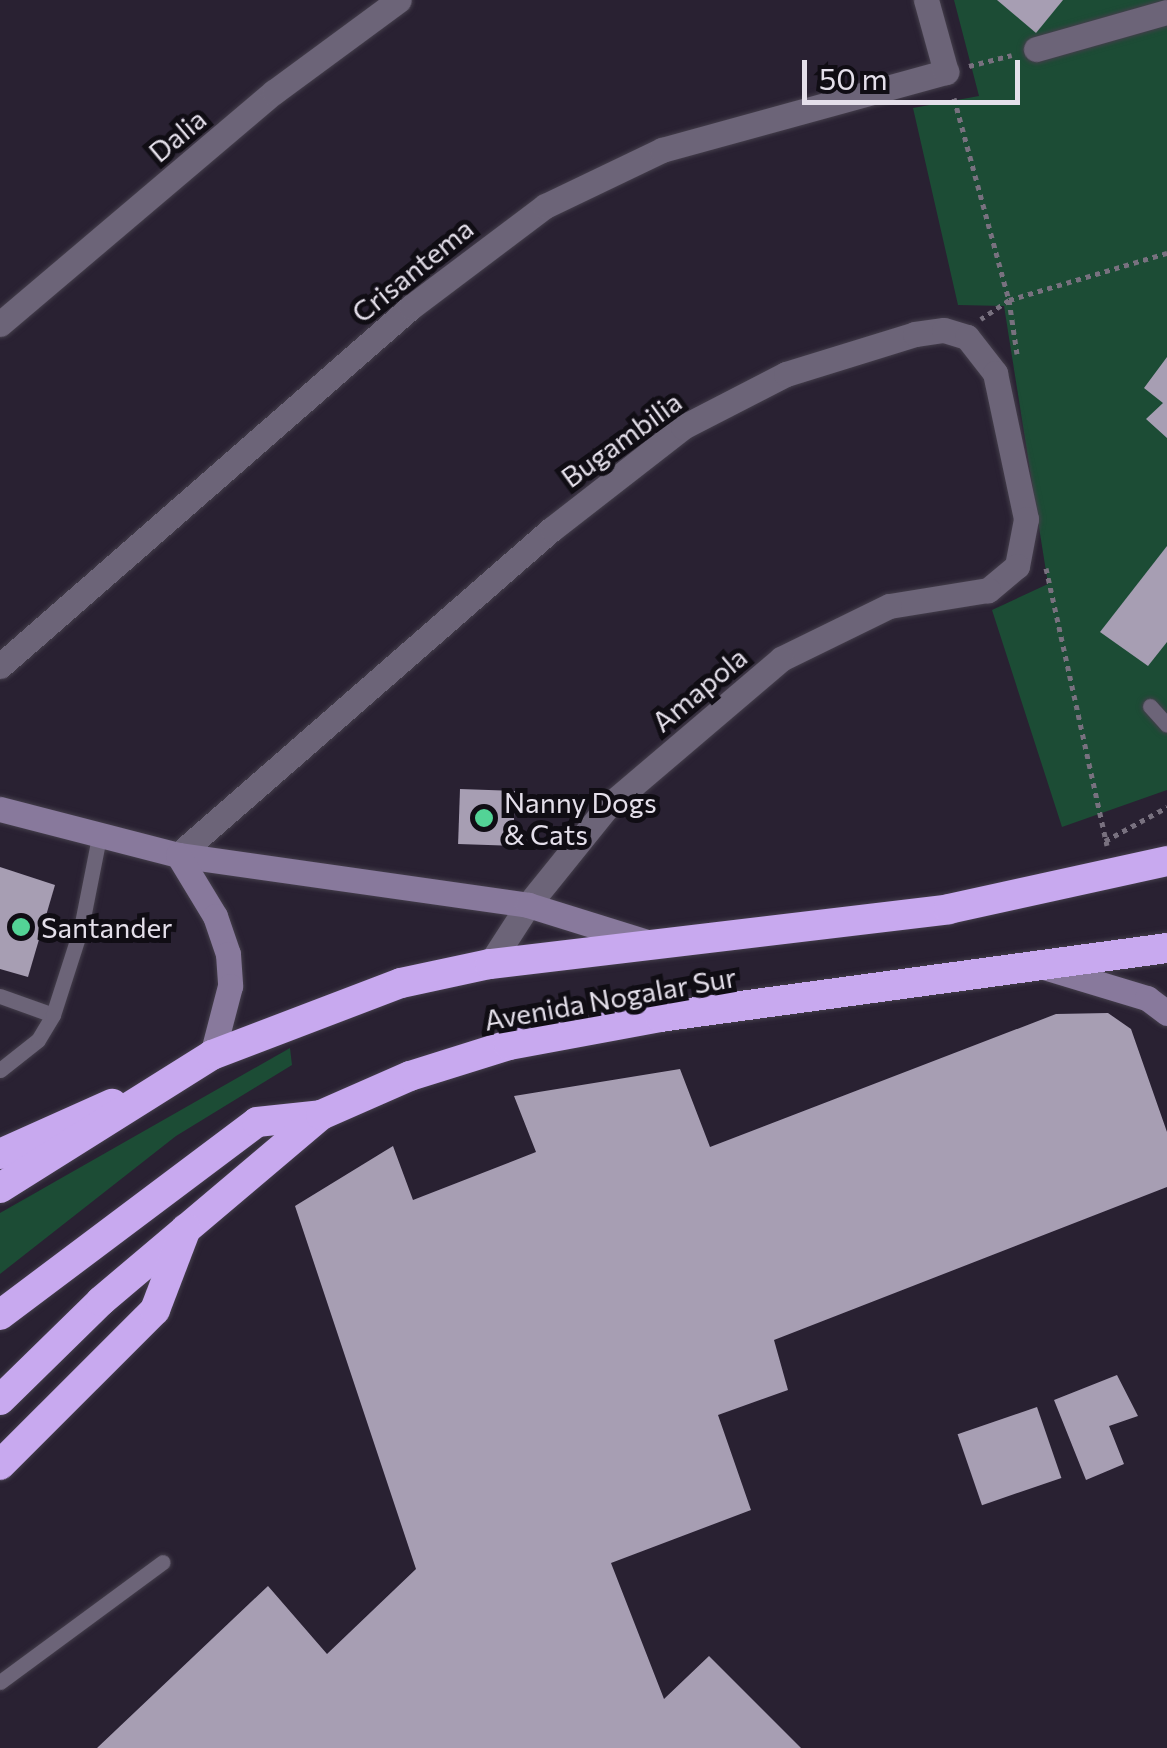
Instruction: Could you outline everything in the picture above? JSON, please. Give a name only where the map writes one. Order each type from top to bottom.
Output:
[{"type":"highway","name":"Avenida Nogalar Sur","points":[[0,1188],[212,1056],[402,983],[490,964],[948,908],[1116,877],[1167,861]]},
{"type":"highway","name":"Avenida Nogalar Sur","points":[[0,1400],[187,1226],[321,1115],[410,1076],[509,1044],[660,1017],[1167,948]]},
{"type":"highway","points":[[0,1154],[60,1123],[157,1087]]},
{"type":"highway","points":[[0,1316],[257,1122],[321,1115]]},
{"type":"highway","points":[[0,1466],[155,1310],[187,1226]]},
{"type":"main road","name":"Avenida Nogalar Sur","points":[[0,809],[178,856],[528,905],[650,943]]},
{"type":"main road","points":[[178,856],[215,916],[228,954],[230,986],[212,1056]]},
{"type":"main road","points":[[1044,967],[1147,998],[1167,1013]]},
{"type":"street","name":"Dalia","points":[[0,324],[274,92],[399,0]]},
{"type":"street","points":[[926,0],[946,72]]},
{"type":"street","points":[[1036,48],[1167,12]]},
{"type":"street","name":"Crisantema","points":[[0,666],[353,356],[546,206],[662,150],[946,72]]},
{"type":"street","name":"Bugambilia","points":[[178,856],[552,529],[683,427],[786,374],[915,334],[944,330],[968,337]]},
{"type":"street","name":"Amapola","points":[[490,964],[528,905],[608,808],[781,659],[889,606],[988,590],[1016,566],[1026,542],[1022,501],[995,373],[968,337]]},
{"type":"lane","points":[[1150,706],[1167,726]]},
{"type":"lane","points":[[0,1070],[38,1040],[53,1015],[81,928],[99,838]]},
{"type":"lane","points":[[0,996],[53,1015]]},
{"type":"lane","points":[[0,1682],[163,1562]]},
{"type":"path","points":[[1017,358],[1009,300],[946,72],[1036,48]]},
{"type":"path","points":[[968,337],[987,310],[1009,300],[1167,253]]},
{"type":"path","points":[[1044,550],[1105,841],[1116,877]]},
{"type":"path","points":[[1105,841],[1167,807]]},
{"type":"green space","points":[[954,0],[1167,0],[1167,790],[1062,827],[992,610],[1048,584],[1004,306],[958,305],[913,108],[979,96]]},
{"type":"green space","points":[[290,1048],[292,1065],[176,1136],[0,1274],[0,1213]]},
{"type":"building","points":[[997,0],[1063,0],[1036,33]]},
{"type":"building","points":[[1167,357],[1167,438],[1146,419],[1163,403],[1144,388]]},
{"type":"building","points":[[1167,546],[1167,642],[1148,666],[1100,632]]},
{"type":"building","name":"Nanny Dogs & Cats","points":[[460,789],[515,791],[513,846],[458,844]]},
{"type":"building","name":"Santander","points":[[0,867],[55,885],[28,977],[0,969]]},
{"type":"building","points":[[1108,1013],[1131,1029],[1167,1132],[1167,1187],[774,1340],[788,1390],[718,1415],[751,1510],[611,1563],[664,1699],[709,1656],[801,1748],[97,1748],[268,1586],[327,1654],[416,1569],[295,1206],[393,1146],[413,1200],[536,1152],[514,1096],[680,1069],[710,1147],[1056,1014]]},
{"type":"building","points":[[1117,1375],[1138,1416],[1109,1426],[1124,1464],[1086,1480],[1054,1400]]},
{"type":"building","points":[[1037,1407],[1061,1478],[982,1505],[958,1434]]},
{"type":"place","name":"Nanny Dogs & Cats","points":[[484,818]]},
{"type":"place","name":"Santander","points":[[21,927]]}]
